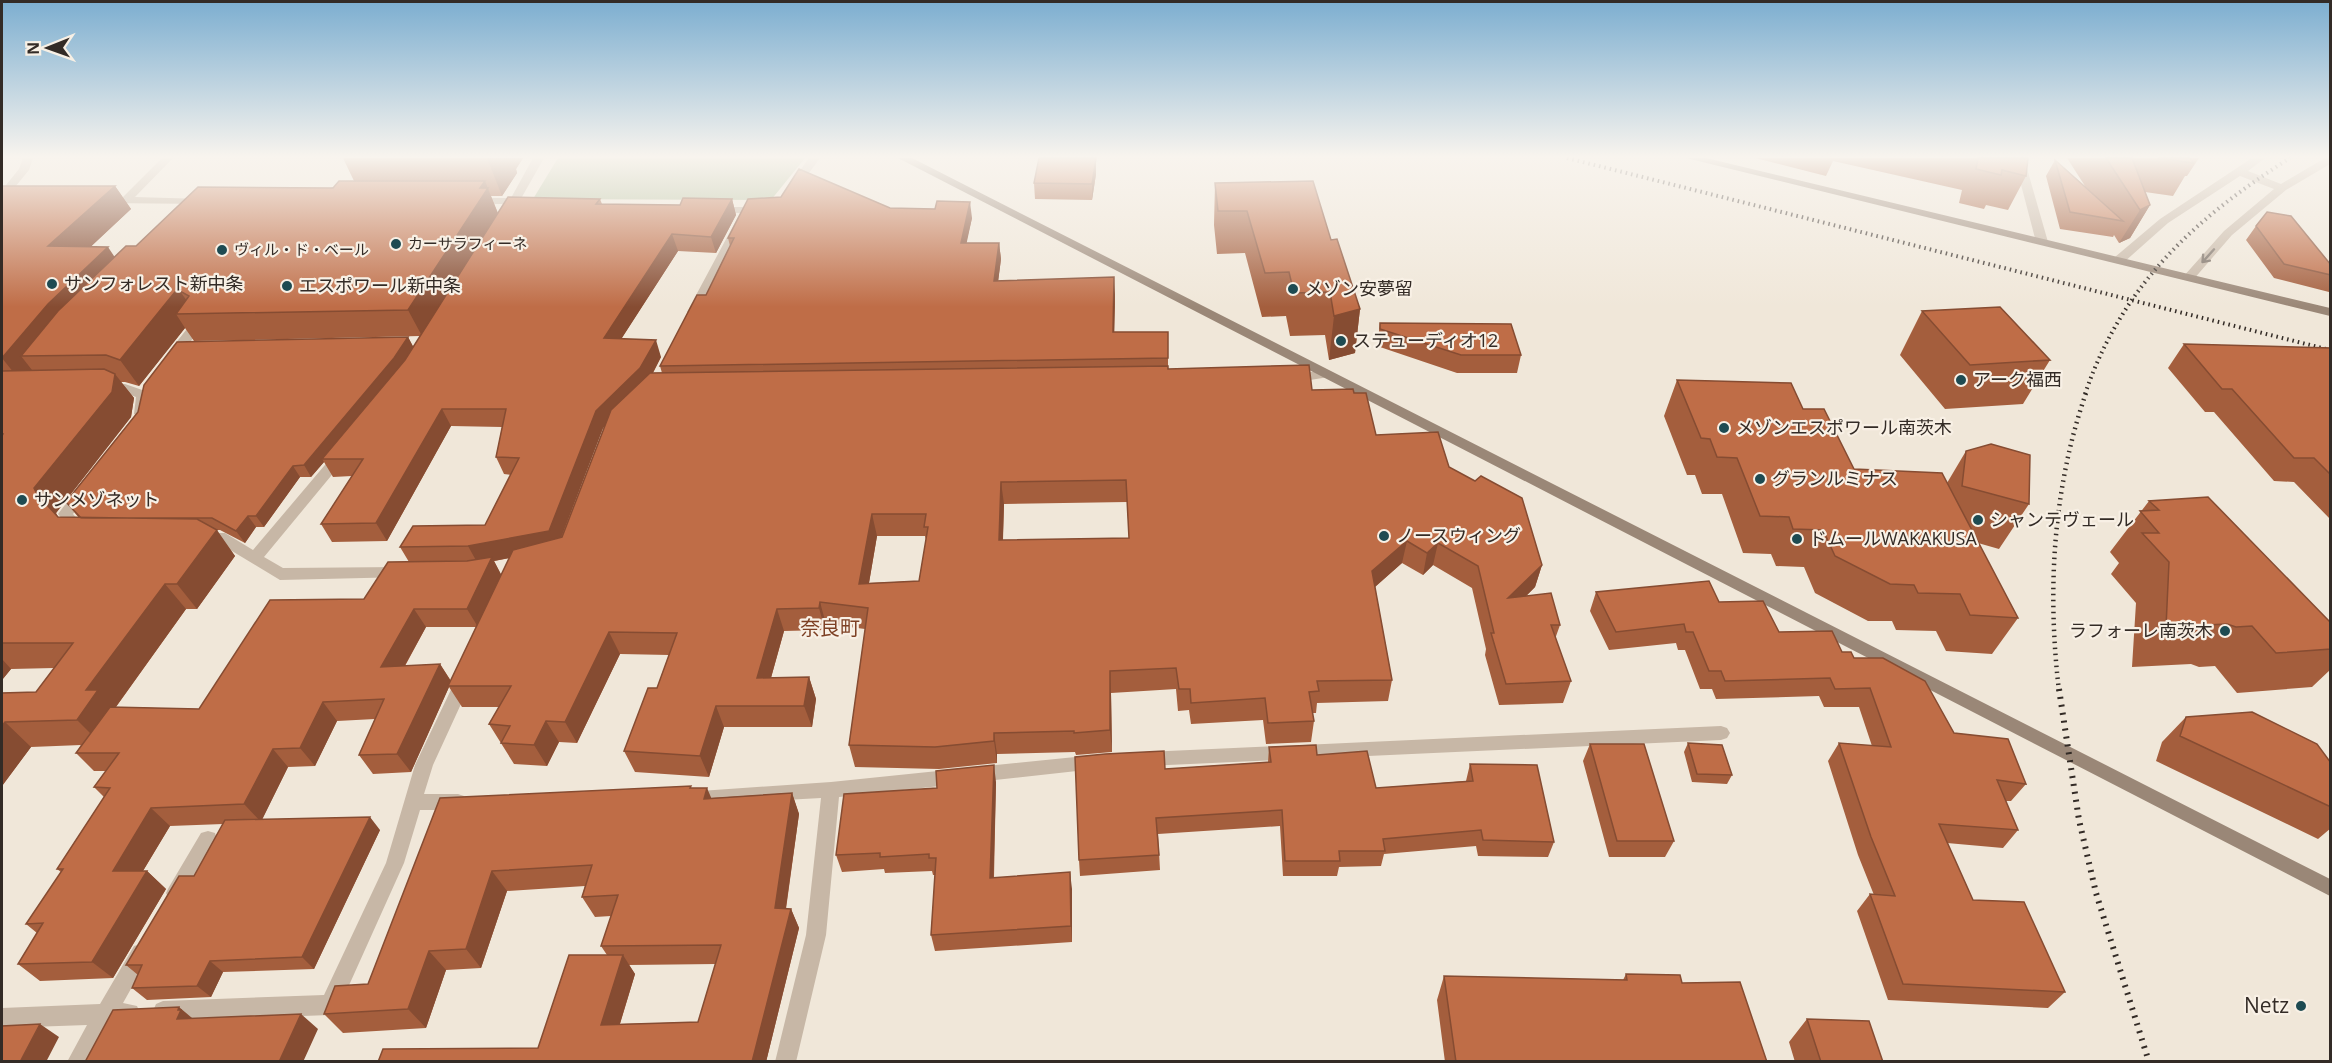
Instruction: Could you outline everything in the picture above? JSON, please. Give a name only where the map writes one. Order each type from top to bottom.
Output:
[{"type":"street","points":[[188,219],[203,208]]},
{"type":"street","points":[[1000,208],[2331,888]]},
{"type":"street","points":[[1898,208],[2331,312]]},
{"type":"street","points":[[2031,208],[2042,242]]},
{"type":"street","points":[[2119,260],[2164,221],[2184,208]]},
{"type":"street","points":[[2189,277],[2228,233],[2258,208]]},
{"type":"street","points":[[686,325],[752,210],[704,210]]},
{"type":"street","points":[[162,371],[186,347],[198,323]]},
{"type":"street","points":[[1272,379],[1324,374]]},
{"type":"street","points":[[93,388],[125,388],[146,391],[140,419],[133,428]]},
{"type":"street","points":[[256,557],[347,447]]},
{"type":"street","points":[[92,480],[65,514],[86,537],[97,537]]},
{"type":"street","points":[[187,537],[220,537],[256,557],[280,574],[412,573]]},
{"type":"street","points":[[2,1018],[330,1005],[395,863],[415,802],[424,765],[473,660]]},
{"type":"street","points":[[671,798],[831,790],[1124,760],[1721,733]]},
{"type":"street","points":[[786,1062],[816,935],[831,790]]},
{"type":"street","points":[[415,802],[473,802]]},
{"type":"street","points":[[166,911],[208,839]]},
{"type":"street","points":[[77,1062],[154,931]]},
{"type":"building","points":[[2,208],[91,208],[48,246],[108,247],[48,304],[2,358]]},
{"type":"building","points":[[176,208],[475,208],[408,310],[176,314],[189,296],[180,291],[175,292],[120,360],[106,355],[21,356],[58,311],[126,246],[136,246]]},
{"type":"building","points":[[501,208],[727,208],[711,237],[672,234],[604,338],[656,340],[640,368],[596,411],[549,531],[468,546],[400,547],[413,526],[485,525],[519,458],[496,457],[506,409],[442,409],[376,523],[321,524],[363,459],[322,459],[405,360]]},
{"type":"building","points":[[744,208],[969,208],[961,243],[999,243],[994,281],[1114,277],[1113,332],[1168,332],[1168,358],[660,366],[697,295],[706,295],[734,238],[728,238]]},
{"type":"building","points":[[1218,208],[1321,208],[1331,240],[1337,239],[1360,309],[1334,316],[1330,292],[1294,293],[1289,272],[1265,273],[1247,211],[1218,211]]},
{"type":"building","points":[[2069,208],[2108,208],[2123,221],[2070,212]]},
{"type":"building","points":[[2267,212],[2291,216],[2331,265],[2331,275],[2284,264],[2256,226]]},
{"type":"building","points":[[2000,307],[2050,360],[1970,365],[1922,311]]},
{"type":"building","points":[[1380,323],[1511,324],[1521,355],[1461,355],[1380,329]]},
{"type":"building","points":[[408,337],[394,358],[304,465],[293,466],[256,516],[248,516],[236,531],[212,518],[81,518],[66,502],[138,412],[144,385],[177,342]]},
{"type":"building","points":[[2184,344],[2331,348],[2331,475],[2314,458],[2294,458],[2232,389],[2222,389]]},
{"type":"building","points":[[1309,365],[1312,390],[1353,389],[1354,393],[1366,393],[1376,435],[1438,432],[1449,467],[1475,481],[1481,476],[1522,498],[1542,565],[1508,598],[1551,593],[1560,625],[1551,625],[1571,681],[1506,684],[1491,633],[1494,633],[1478,566],[1438,543],[1427,553],[1407,541],[1372,571],[1392,680],[1317,681],[1319,691],[1309,692],[1314,721],[1268,723],[1265,698],[1191,703],[1190,689],[1179,689],[1176,668],[1110,671],[1110,730],[1074,733],[1074,731],[994,733],[994,741],[935,747],[849,745],[868,608],[820,602],[819,608],[777,609],[757,678],[809,677],[804,706],[716,706],[700,756],[624,751],[648,688],[657,688],[677,633],[609,632],[565,722],[546,721],[534,745],[501,743],[510,726],[489,724],[511,686],[448,686],[513,550],[562,537],[611,410],[650,373],[1168,366],[1168,369]],"holes":[[[1126,480],[1129,538],[999,540],[1001,482]],[[872,514],[926,514],[924,527],[928,527],[919,581],[859,584]]]},
{"type":"building","points":[[104,369],[115,374],[112,392],[34,488],[37,494],[58,517],[197,519],[217,530],[177,584],[165,584],[86,690],[98,690],[77,720],[5,722],[2,726],[2,693],[36,692],[73,643],[2,643],[2,371]]},
{"type":"building","points":[[1677,380],[1791,383],[1803,409],[1824,409],[1854,469],[1942,473],[2018,618],[1970,615],[1960,594],[1918,593],[1914,585],[1890,584],[1835,556],[1823,530],[1793,529],[1789,517],[1760,516],[1737,458],[1717,457],[1710,439],[1701,438]]},
{"type":"building","points":[[1991,444],[2030,455],[2029,504],[1962,486],[1966,451]]},
{"type":"building","points":[[2208,497],[2331,623],[2331,649],[2276,653],[2252,626],[2236,627],[2227,624],[2166,627],[2169,562],[2142,533],[2159,533],[2140,511],[2159,510],[2149,501]]},
{"type":"building","points":[[492,557],[467,609],[414,609],[381,667],[440,664],[397,754],[359,755],[384,699],[323,702],[300,748],[273,749],[244,804],[151,808],[113,871],[147,871],[92,962],[18,964],[43,923],[26,924],[63,869],[57,869],[110,788],[94,787],[119,753],[76,753],[110,707],[199,709],[270,600],[364,599],[388,562],[467,561]]},
{"type":"building","points":[[1709,581],[1719,602],[1763,601],[1779,632],[1832,631],[1842,652],[1851,652],[1854,658],[1883,658],[1925,681],[1954,733],[2008,739],[2026,784],[1997,780],[2018,830],[1939,824],[1973,900],[2024,902],[2065,992],[1903,984],[1870,894],[1895,896],[1871,837],[1839,743],[1891,747],[1870,688],[1835,689],[1830,678],[1725,681],[1721,671],[1709,671],[1693,632],[1686,632],[1684,624],[1616,632],[1596,592]]},
{"type":"building","points":[[2252,712],[2317,744],[2331,763],[2331,807],[2180,736],[2186,717]]},
{"type":"building","points":[[1688,743],[1722,745],[1732,775],[1697,774]]},
{"type":"building","points":[[1590,744],[1644,744],[1674,841],[1617,841]]},
{"type":"building","points":[[1316,745],[1317,755],[1367,751],[1376,788],[1473,781],[1470,764],[1537,765],[1554,842],[1483,840],[1481,830],[1383,839],[1385,851],[1339,851],[1340,861],[1285,861],[1282,810],[1156,818],[1159,855],[1079,860],[1075,757],[1164,751],[1165,769],[1271,762],[1269,747]]},
{"type":"building","points":[[994,765],[990,878],[1070,872],[1071,926],[931,935],[936,858],[929,858],[929,854],[880,857],[880,853],[836,855],[844,794],[937,788],[936,771]]},
{"type":"building","points":[[691,786],[690,788],[707,788],[704,799],[792,793],[775,908],[791,909],[752,1062],[378,1062],[383,1049],[538,1048],[569,955],[623,955],[601,1025],[698,1022],[721,945],[601,946],[618,895],[582,897],[592,865],[492,871],[466,949],[429,951],[408,1009],[324,1014],[335,986],[368,984],[440,798]]},
{"type":"building","points":[[370,817],[302,957],[210,961],[197,986],[132,988],[142,965],[126,965],[179,876],[194,876],[225,820]]},
{"type":"building","points":[[1626,974],[1680,975],[1682,983],[1740,982],[1767,1062],[1456,1062],[1444,976],[1627,980]]},
{"type":"building","points":[[179,1007],[178,1010],[181,1010],[177,1019],[301,1014],[279,1062],[85,1062],[113,1010]]},
{"type":"building","points":[[1807,1019],[1869,1021],[1883,1062],[1821,1062]]},
{"type":"building","points":[[40,1024],[20,1062],[2,1062],[2,1026]]},
{"type":"railway","points":[[1764,208],[2132,300]]},
{"type":"railway","points":[[2132,300],[2166,258],[2193,230],[2220,208]]},
{"type":"railway","points":[[2085,394],[2101,355],[2132,300]]},
{"type":"railway","points":[[2132,300],[2330,350]]},
{"type":"railway","points":[[2059,691],[2054,615],[2056,540],[2066,465],[2086,393]]},
{"type":"railway","points":[[2059,689],[2079,820],[2096,893],[2149,1062]]},
{"type":"place","name":"カーサラフィーネ","points":[[396,244]]},
{"type":"place","name":"ヴィル・ド・ベール","points":[[222,250]]},
{"type":"place","name":"サンフォレスト新中条","points":[[52,284]]},
{"type":"place","name":"エスポワール新中条","points":[[287,286]]},
{"type":"place","name":"メゾン安夢留","points":[[1293,289]]},
{"type":"place","name":"ステューディオ12","points":[[1341,341]]},
{"type":"place","name":"アーク福西","points":[[1961,380]]},
{"type":"place","name":"メゾンエスポワール南茨木","points":[[1724,428]]},
{"type":"place","name":"グランルミナス","points":[[1760,479]]},
{"type":"place","name":"サンメゾネット","points":[[22,500]]},
{"type":"place","name":"シャンテヴェール","points":[[1978,520]]},
{"type":"place","name":"ノースウィング","points":[[1384,536]]},
{"type":"place","name":"ドムールWAKAKUSA","points":[[1797,539]]},
{"type":"place","name":"ラフォーレ南茨木","points":[[2225,631]]},
{"type":"place","name":"Netz","points":[[2301,1006]]},
{"type":"district","name":"奈良町","points":[[830,628]]}]
